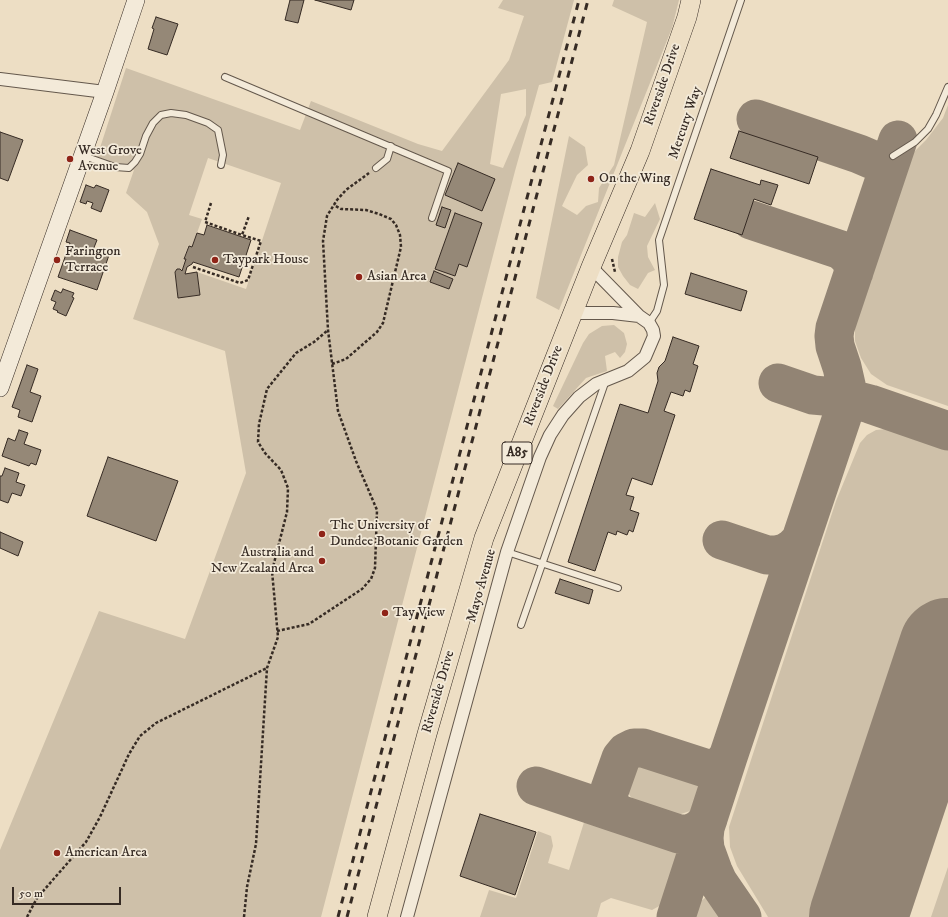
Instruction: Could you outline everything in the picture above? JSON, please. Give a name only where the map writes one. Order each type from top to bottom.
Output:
[{"type":"main road","name":"Riverside Drive","points":[[377,917],[426,734],[484,538],[572,313],[640,151],[687,17],[691,0]]},
{"type":"street","points":[[0,388],[136,0]]},
{"type":"street","points":[[0,79],[105,92]]},
{"type":"street","points":[[591,267],[644,320]]},
{"type":"street","points":[[572,313],[614,313],[644,320]]},
{"type":"street","name":"Mayo Avenue","points":[[407,917],[507,552],[540,457],[550,435],[563,415],[580,397],[596,384],[628,371],[645,356],[654,336],[653,330],[644,320]]},
{"type":"lane","name":"Mercury Way","points":[[644,320],[657,311],[664,285],[659,240],[741,0]]},
{"type":"lane","points":[[225,78],[448,171],[432,218]]},
{"type":"lane","points":[[893,156],[915,142],[928,129],[936,115],[948,87]]},
{"type":"lane","points":[[82,155],[115,167],[129,168],[140,154],[146,136],[153,123],[161,116],[171,112],[186,115],[208,123],[218,130],[223,155],[220,165]]},
{"type":"lane","points":[[376,168],[387,159],[391,146]]},
{"type":"lane","points":[[521,625],[606,380]]},
{"type":"lane","points":[[507,552],[618,588]]},
{"type":"path","points":[[277,631],[309,624],[362,589],[371,579],[375,568],[377,510],[356,460],[338,411],[328,330],[323,241],[327,216],[334,205],[346,190],[376,168]]},
{"type":"path","points":[[193,267],[240,283],[248,280],[261,241],[205,222],[211,203]]},
{"type":"path","points":[[332,364],[346,359],[376,332],[383,323],[401,247],[400,235],[396,225],[390,219],[366,210],[341,209],[334,205]]},
{"type":"path","points":[[242,235],[249,216]]},
{"type":"path","points":[[244,917],[247,887],[256,844],[267,668],[278,637],[272,571],[287,512],[288,488],[281,470],[265,453],[258,442],[259,424],[267,389],[296,353],[314,342],[328,330]]},
{"type":"path","points":[[27,917],[37,898],[86,842],[100,817],[128,754],[140,736],[156,723],[267,668]]},
{"type":"shaded area","name":"The University of Dundee Botanic Garden","points":[[503,0],[574,0],[552,82],[539,85],[515,171],[321,917],[0,917],[0,850],[99,611],[185,639],[246,473],[225,351],[133,319],[159,244],[147,212],[126,193],[134,170],[97,157],[126,68],[300,130],[311,101],[418,144],[442,151],[509,60],[524,16],[498,8]],"holes":[[[526,89],[526,115],[503,168],[490,164],[501,94]],[[208,158],[281,183],[246,289],[197,272],[200,295],[178,298],[175,272],[180,269],[182,271],[188,246],[192,247],[202,219],[189,215]]]},
{"type":"shaded area","points":[[614,0],[679,0],[672,28],[559,310],[536,298],[569,136],[585,147],[588,165],[577,175],[562,206],[577,215],[586,206],[598,202],[599,188],[614,165],[647,22],[612,6]]},
{"type":"shaded area","points":[[948,105],[948,406],[887,385],[871,374],[861,358],[855,341],[855,322],[910,156],[926,140],[943,118]]},
{"type":"shaded area","points":[[655,203],[660,219],[647,246],[648,257],[655,270],[648,273],[638,289],[630,285],[623,276],[618,267],[618,257],[622,242],[627,235],[634,213],[645,217]]},
{"type":"shaded area","points":[[614,325],[624,333],[627,344],[625,352],[620,358],[615,352],[605,356],[607,371],[586,378],[558,409],[553,406],[583,343],[589,334],[602,326]]},
{"type":"shaded area","points":[[886,429],[948,447],[948,658],[861,917],[768,917],[737,866],[730,847],[729,827],[836,501],[860,443],[867,435],[876,430]]},
{"type":"shaded area","points":[[651,758],[689,771],[696,777],[700,784],[701,793],[697,806],[690,811],[681,814],[672,814],[636,802],[630,796],[627,790],[629,772],[642,760]]},
{"type":"shaded area","points":[[592,815],[670,842],[685,863],[674,898],[652,910],[611,898],[601,903],[597,917],[480,917],[489,890],[516,898],[538,831],[551,836],[553,846],[548,863],[569,870],[586,816]]},
{"type":"shaded area","points":[[948,867],[948,917],[931,917]]},
{"type":"shaded area","points":[[710,894],[725,917],[693,917],[697,904]]},
{"type":"building","points":[[290,0],[304,0],[298,23],[285,20]]},
{"type":"building","points":[[315,0],[354,0],[351,10]]},
{"type":"building","points":[[156,17],[178,24],[167,55],[148,49],[154,29],[152,28]]},
{"type":"building","points":[[739,131],[818,157],[809,184],[730,158]]},
{"type":"building","points":[[0,132],[23,140],[8,181],[0,178]]},
{"type":"building","points":[[458,163],[495,179],[482,211],[445,195]]},
{"type":"building","points":[[711,169],[760,185],[761,180],[778,185],[771,205],[754,199],[742,235],[694,219]]},
{"type":"building","points":[[86,185],[94,188],[96,185],[109,190],[101,212],[91,208],[93,203],[87,201],[86,204],[80,202]]},
{"type":"building","points":[[442,207],[451,210],[445,228],[436,225]]},
{"type":"building","points":[[455,213],[482,223],[467,267],[459,264],[455,276],[435,269]]},
{"type":"building","name":"Taypark House","points":[[207,225],[251,240],[239,277],[193,262],[187,267],[185,274],[197,272],[200,295],[178,298],[175,272],[177,269],[182,271],[186,259],[184,259],[189,246],[192,247],[197,233],[204,235]]},
{"type":"building","points":[[70,230],[97,240],[93,250],[109,255],[97,290],[58,277],[70,243],[66,242]]},
{"type":"building","points":[[434,271],[453,279],[449,289],[430,282]]},
{"type":"building","points":[[691,273],[747,291],[741,311],[685,294]]},
{"type":"building","points":[[63,289],[74,293],[72,297],[74,298],[66,316],[53,309],[56,302],[51,300],[55,290],[61,293]]},
{"type":"building","points":[[673,337],[699,346],[693,364],[698,366],[690,392],[685,390],[683,396],[671,392],[664,411],[675,415],[652,485],[632,478],[626,495],[634,497],[630,510],[639,513],[633,532],[629,530],[627,535],[617,531],[616,535],[608,532],[595,571],[568,562],[620,404],[648,413],[658,381],[657,373],[659,367],[665,361]]},
{"type":"building","points":[[27,365],[38,369],[30,392],[41,396],[32,422],[18,417],[20,410],[12,407]]},
{"type":"building","points":[[19,430],[28,433],[24,444],[41,450],[36,465],[31,463],[29,466],[2,456],[8,438],[15,441]]},
{"type":"building","points":[[108,457],[178,481],[156,541],[87,516]]},
{"type":"building","points":[[5,468],[19,473],[16,482],[25,485],[21,496],[12,493],[8,503],[0,500],[0,476],[2,476]]},
{"type":"building","points":[[0,532],[23,542],[18,556],[0,548]]},
{"type":"building","points":[[560,579],[593,590],[589,604],[555,593]]},
{"type":"building","points":[[480,814],[536,832],[515,895],[460,876]]},
{"type":"taxiway","points":[[756,119],[859,154],[880,163],[884,170],[885,179]]},
{"type":"taxiway","points":[[676,917],[842,417],[847,398],[847,389],[835,346],[835,328],[898,140]]},
{"type":"taxiway","points":[[751,220],[841,250],[851,259],[854,272]]},
{"type":"taxiway","points":[[778,383],[813,395],[847,398],[870,404],[948,431]]},
{"type":"taxiway","points":[[722,540],[767,555],[776,555],[785,553],[793,548],[801,540],[803,533]]},
{"type":"taxiway","points":[[708,819],[703,826],[696,831],[689,834],[679,834],[619,814],[613,809],[608,796],[621,758],[626,752],[634,748],[643,748],[708,769],[718,767],[728,757]]},
{"type":"taxiway","points":[[536,786],[619,814]]},
{"type":"taxiway","points":[[705,828],[705,849],[713,871],[718,882],[742,917]]},
{"type":"runway","points":[[858,917],[948,647]]},
{"type":"railway","points":[[338,917],[579,0]]},
{"type":"railway","points":[[347,917],[588,0]]},
{"type":"place","name":"West Grove Avenue","points":[[70,159]]},
{"type":"place","name":"On the Wing","points":[[591,179]]},
{"type":"place","name":"Farington Terrace","points":[[57,260]]},
{"type":"place","name":"Taypark House","points":[[215,260]]},
{"type":"place","name":"Asian Area","points":[[359,277]]},
{"type":"place","name":"The University of Dundee Botanic Garden","points":[[322,534]]},
{"type":"place","name":"Australia and New Zealand Area","points":[[322,561]]},
{"type":"place","name":"Tay View","points":[[385,613]]},
{"type":"place","name":"American Area","points":[[57,853]]}]
